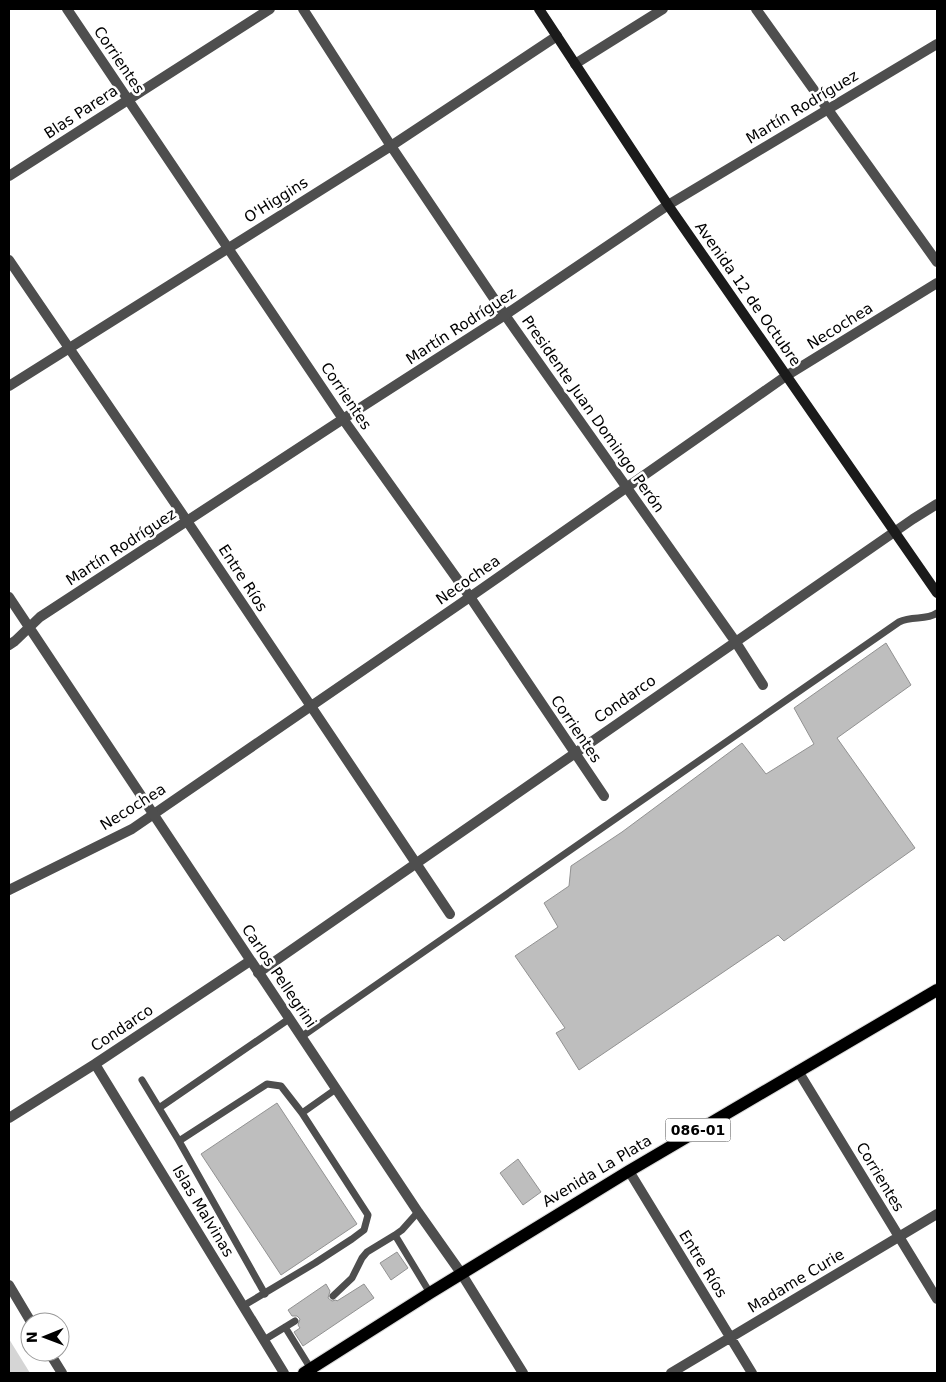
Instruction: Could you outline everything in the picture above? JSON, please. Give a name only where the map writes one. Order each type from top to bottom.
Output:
[{"type":"main road","name":"Avenida 12 de Octubre","points":[[539,9],[668,205],[937,593]]},
{"type":"main road","name":"Avenida La Plata","points":[[307,1371],[461,1273],[629,1171],[937,990]]},
{"type":"street","name":"Corrientes","points":[[67,9],[343,419],[470,598],[604,796]]},
{"type":"street","name":"Blas Parera","points":[[9,176],[270,9]]},
{"type":"street","name":"Presidente Juan Domingo Perón","points":[[302,9],[391,146],[505,315],[735,641],[763,685]]},
{"type":"street","points":[[575,64],[663,9]]},
{"type":"street","points":[[756,9],[829,108],[937,262]]},
{"type":"street","name":"O'Higgins","points":[[9,386],[391,146],[557,36]]},
{"type":"street","name":"Martín Rodríguez","points":[[9,645],[40,617],[505,315],[668,205],[937,44]]},
{"type":"street","name":"Entre Ríos","points":[[9,260],[187,521],[450,914]]},
{"type":"street","name":"Necochea","points":[[9,890],[132,829],[470,598],[786,376],[937,283]]},
{"type":"street","name":"Condarco","points":[[258,973],[894,531],[937,504]]},
{"type":"street","name":"Carlos Pellegrini","points":[[9,597],[258,973],[461,1273],[523,1373]]},
{"type":"street","name":"Condarco","points":[[9,1118],[95,1064],[250,960]]},
{"type":"street","name":"Islas Malvinas","points":[[95,1064],[284,1373]]},
{"type":"street","name":"Corrientes","points":[[798,1071],[937,1299]]},
{"type":"street","name":"Entre Ríos","points":[[629,1171],[752,1373]]},
{"type":"street","name":"Madame Curie","points":[[671,1373],[937,1214]]},
{"type":"street","points":[[9,1285],[25,1312]]},
{"type":"street","points":[[55,1362],[62,1373]]},
{"type":"lane","points":[[301,1037],[899,622],[908,618],[932,616],[937,612]]},
{"type":"lane","points":[[159,1108],[289,1019]]},
{"type":"lane","points":[[142,1080],[179,1141],[265,1294]]},
{"type":"lane","points":[[179,1141],[267,1084],[281,1086],[302,1113],[368,1216],[364,1230],[352,1239],[244,1306]]},
{"type":"lane","points":[[302,1113],[336,1089]]},
{"type":"lane","points":[[333,1296],[352,1278],[367,1252],[402,1230],[418,1212]]},
{"type":"lane","points":[[395,1235],[430,1293]]},
{"type":"lane","points":[[264,1340],[295,1320]]},
{"type":"lane","points":[[285,1328],[307,1371]]},
{"type":"shaded area","points":[[9,1339],[20,1357],[20,1362],[23,1362],[30,1373],[9,1373]]},
{"type":"building","points":[[886,643],[911,685],[837,738],[915,848],[784,941],[778,935],[579,1070],[556,1033],[565,1028],[515,956],[558,927],[544,903],[569,886],[571,866],[622,832],[742,743],[766,774],[814,744],[794,708]]},
{"type":"building","points":[[277,1103],[357,1224],[281,1275],[201,1154]]},
{"type":"building","points":[[518,1159],[541,1192],[523,1205],[500,1173]]},
{"type":"building","points":[[397,1252],[408,1268],[391,1280],[380,1263]]},
{"type":"building","points":[[326,1284],[330,1291],[328,1298],[332,1301],[337,1301],[364,1284],[374,1298],[303,1346],[294,1332],[300,1328],[298,1325],[300,1319],[297,1316],[292,1316],[288,1310]]}]
